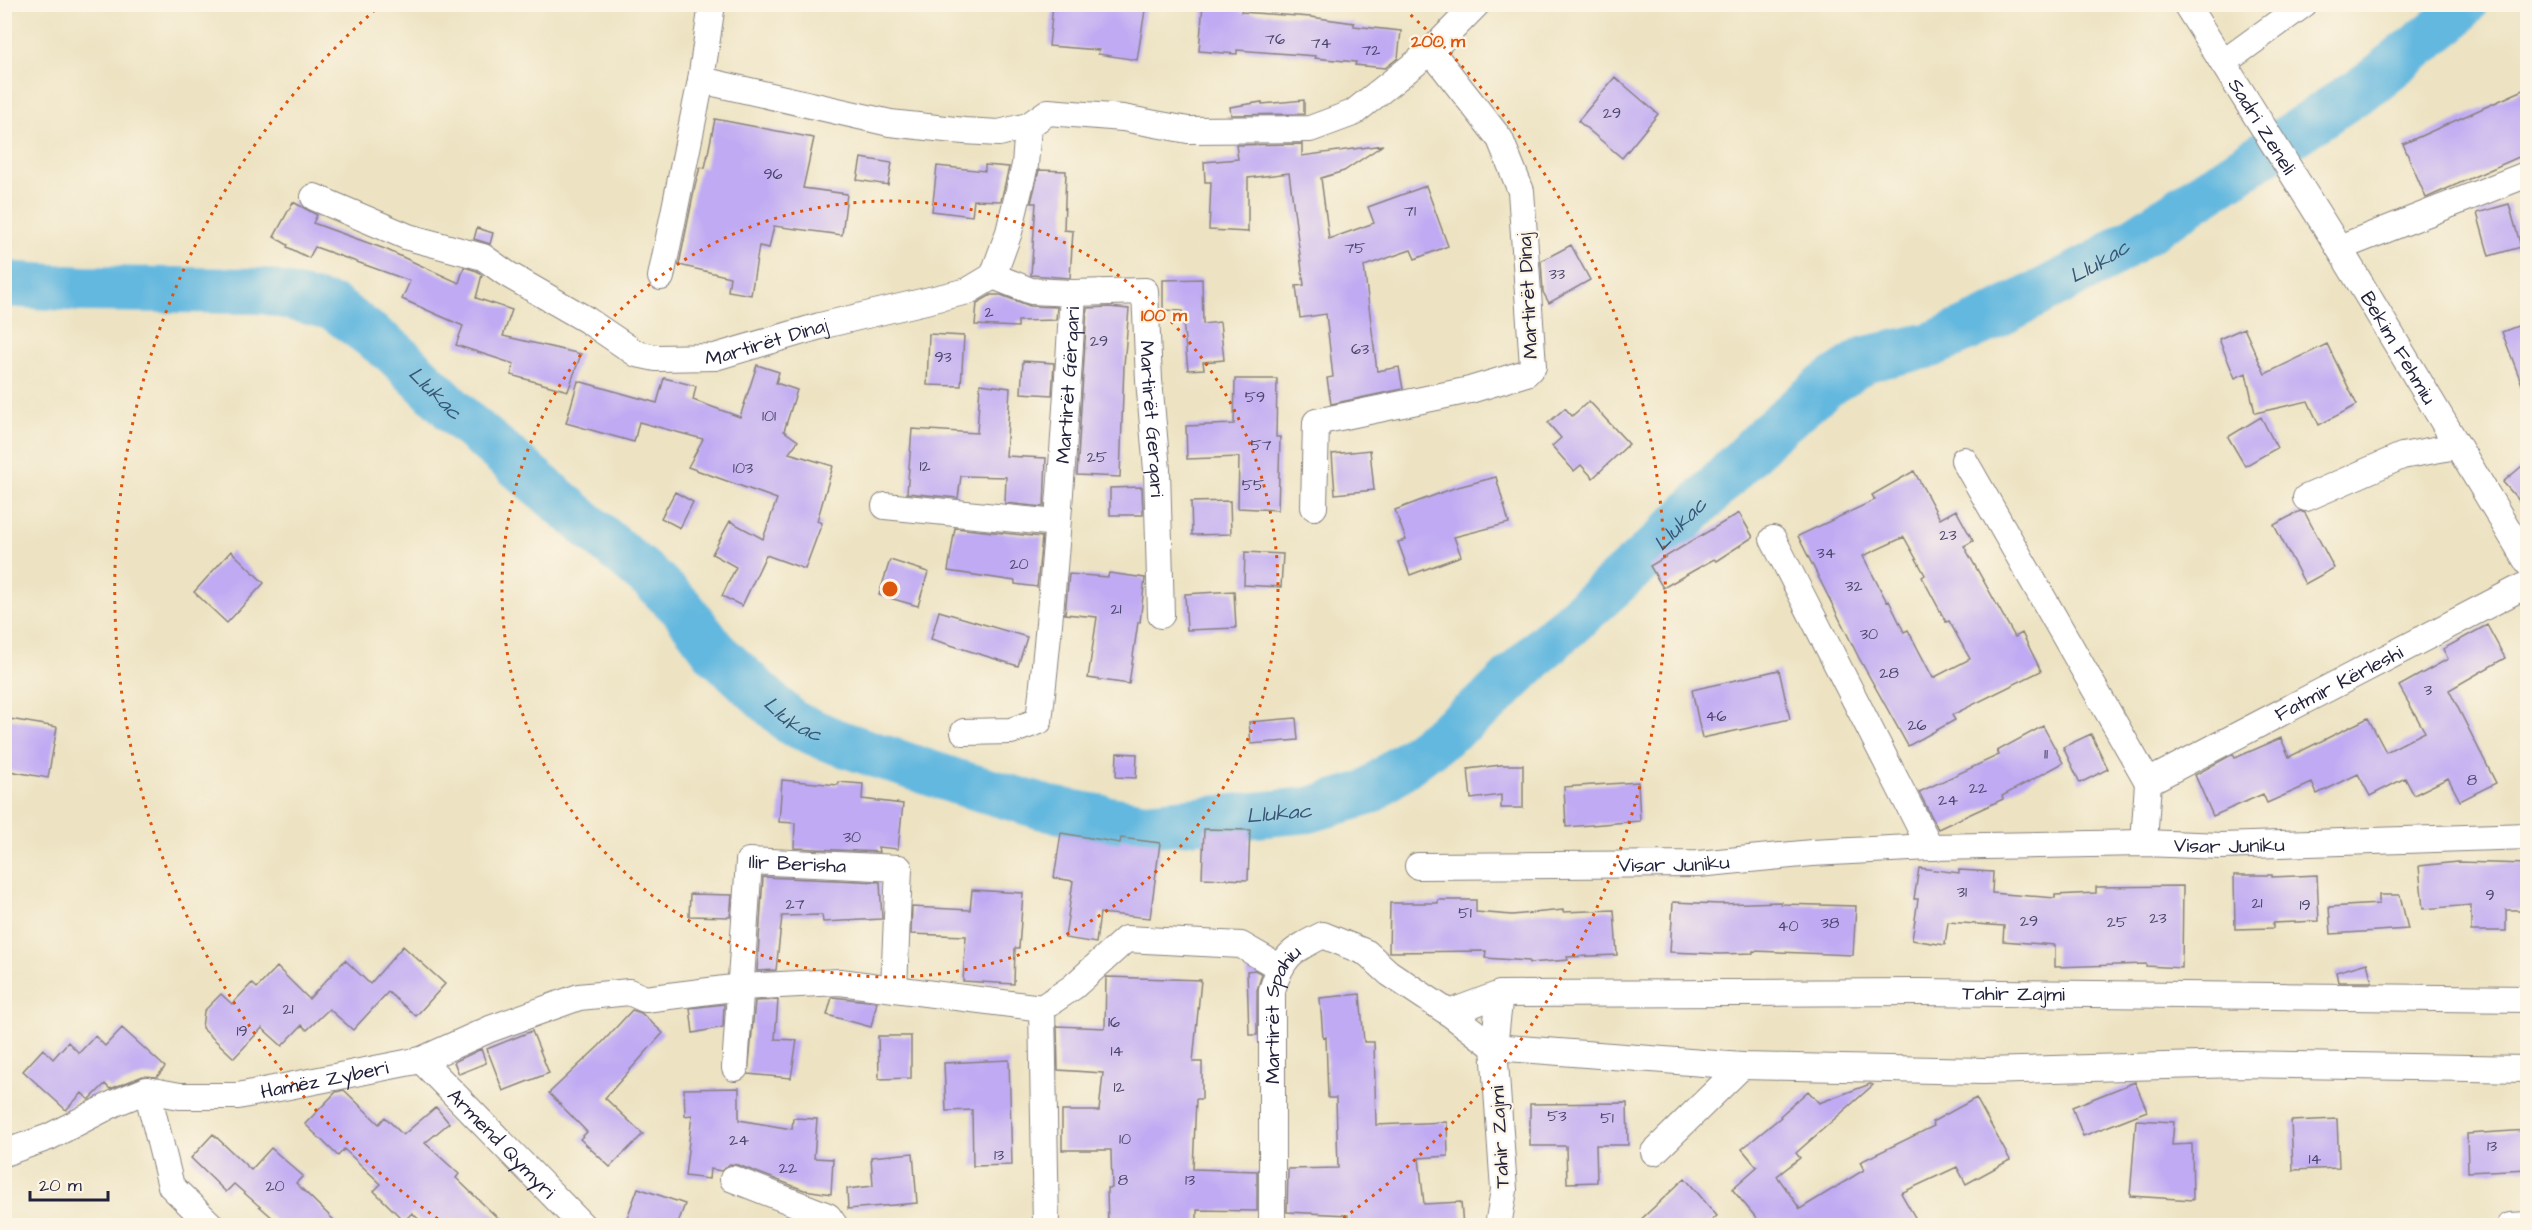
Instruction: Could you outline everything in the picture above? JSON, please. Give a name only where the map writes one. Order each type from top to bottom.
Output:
[{"type":"street","points":[[661,277],[701,80],[712,4]]},
{"type":"street","points":[[701,80],[890,123],[999,133],[1028,126],[1048,112],[1123,118],[1188,130],[1310,129],[1353,113],[1431,51],[1477,4]]},
{"type":"street","name":"Sadri Zeneli","points":[[2186,4],[2339,248]]},
{"type":"street","points":[[2223,63],[2304,4]]},
{"type":"street","name":"Martirët Dinaj","points":[[1314,507],[1316,422],[1470,390],[1526,374],[1533,366],[1521,191],[1500,139],[1431,51]]},
{"type":"street","points":[[993,276],[1009,232],[1022,176],[1028,126]]},
{"type":"street","points":[[2339,248],[2528,174]]},
{"type":"street","name":"Martirët Dinaj","points":[[314,197],[408,237],[483,257],[638,354],[656,358],[715,357],[820,327],[968,291],[993,276]]},
{"type":"street","name":"Bekim Fehmiu","points":[[2339,248],[2528,563]]},
{"type":"street","name":"Martirët Gërqari","points":[[964,732],[1011,732],[1039,722],[1054,585],[1073,293],[1031,291],[993,276]]},
{"type":"street","name":"Martirët Gerqari","points":[[1073,293],[1145,291],[1159,509],[1161,615]]},
{"type":"street","points":[[2306,498],[2402,456],[2456,446]]},
{"type":"street","points":[[1964,460],[2148,782],[2144,843]]},
{"type":"street","points":[[885,506],[1057,523]]},
{"type":"street","points":[[1773,539],[1930,847]]},
{"type":"street","name":"Fatmir Kërleshi","points":[[2148,782],[2528,584]]},
{"type":"street","name":"Visar Juniku","points":[[1418,866],[1698,864],[1812,853],[1930,847],[2144,843],[2221,846],[2528,836]]},
{"type":"street","name":"Ilir Berisha","points":[[735,1068],[749,861],[899,868],[894,988]]},
{"type":"street","name":"Martirët Spahiu","points":[[1272,1226],[1272,990],[1279,967],[1296,949],[1323,935],[1367,953],[1404,984],[1449,1013]]},
{"type":"street","points":[[894,988],[1042,1008],[1073,987],[1126,939],[1241,945],[1279,967]]},
{"type":"street","name":"Hamëz Zyberi","points":[[147,1090],[180,1096],[238,1096],[421,1060],[490,1029],[579,997],[628,992],[645,999],[741,987],[840,982],[894,988]]},
{"type":"street","name":"Tahir Zajmi","points":[[1449,1013],[1500,994],[1920,992],[2528,999]]},
{"type":"street","name":"Tahir Zajmi","points":[[1498,1226],[1504,1190],[1494,1047],[1500,994]]},
{"type":"street","points":[[1042,1008],[1046,1226]]},
{"type":"street","points":[[1449,1013],[1494,1047],[1742,1066],[1983,1071],[2239,1064],[2528,1069]]},
{"type":"street","name":"Armend Qymyri","points":[[421,1060],[584,1226]]},
{"type":"street","points":[[1654,1152],[1742,1066]]},
{"type":"street","points":[[4,1153],[49,1137],[115,1103],[147,1090],[171,1186],[212,1226]]},
{"type":"street","points":[[733,1179],[828,1216],[834,1226]]},
{"type":"street","points":[[2510,1226],[2527,1225]]},
{"type":"building","points":[[1053,4],[1146,4],[1137,60],[1098,54],[1099,50],[1049,46]]},
{"type":"building","points":[[1203,4],[1242,4],[1241,12],[1311,17],[1354,23],[1354,26],[1401,31],[1398,58],[1385,68],[1355,65],[1356,62],[1315,58],[1316,56],[1237,50],[1237,54],[1199,51]]},
{"type":"building","points":[[1615,77],[1658,114],[1622,158],[1578,121]]},
{"type":"building","points":[[2528,88],[2528,153],[2426,198],[2403,144]]},
{"type":"building","points":[[1304,100],[1304,114],[1231,115],[1230,107],[1262,102],[1262,104]]},
{"type":"building","points":[[715,119],[814,138],[803,188],[847,194],[842,235],[774,226],[769,248],[759,246],[751,295],[728,291],[730,277],[679,265],[695,186],[700,167],[705,168]]},
{"type":"building","points":[[1302,144],[1302,156],[1383,145],[1344,171],[1321,178],[1329,239],[1374,223],[1368,207],[1426,186],[1448,246],[1415,259],[1411,250],[1364,266],[1377,371],[1399,367],[1403,389],[1331,404],[1327,378],[1333,377],[1326,314],[1300,318],[1296,286],[1304,285],[1289,173],[1248,178],[1248,232],[1209,230],[1211,182],[1205,182],[1204,162],[1238,159],[1236,145]]},
{"type":"building","points":[[861,158],[892,163],[888,185],[857,180]]},
{"type":"building","points":[[985,165],[1009,167],[1001,201],[974,200],[972,216],[932,211],[937,166],[985,171]]},
{"type":"building","points":[[1039,170],[1066,171],[1064,230],[1073,231],[1070,278],[1031,275],[1036,203],[1031,203]]},
{"type":"building","points":[[293,202],[317,215],[313,223],[385,249],[459,283],[464,267],[477,271],[482,275],[476,298],[512,310],[503,336],[581,354],[568,391],[511,375],[514,364],[456,345],[463,326],[402,299],[410,281],[315,247],[309,258],[287,247],[288,245],[274,237]]},
{"type":"building","points":[[2509,204],[2521,247],[2489,256],[2477,213]]},
{"type":"building","points":[[477,228],[493,233],[490,244],[474,239]]},
{"type":"building","points":[[1571,245],[1590,280],[1549,303],[1543,292],[1541,261]]},
{"type":"building","points":[[1202,279],[1203,324],[1220,322],[1224,360],[1203,362],[1204,369],[1188,370],[1182,311],[1163,310],[1163,280]]},
{"type":"building","points":[[991,295],[1001,295],[1030,306],[1057,307],[1056,320],[1018,321],[1018,327],[975,325],[977,303]]},
{"type":"building","points":[[1087,308],[1129,309],[1124,365],[1120,477],[1077,475]]},
{"type":"building","points":[[2528,322],[2528,394],[2526,395],[2502,332]]},
{"type":"building","points":[[2244,328],[2265,374],[2327,344],[2357,405],[2319,425],[2308,401],[2255,413],[2246,373],[2235,378],[2219,339]]},
{"type":"building","points":[[929,334],[964,336],[961,386],[927,385]]},
{"type":"building","points":[[1023,361],[1054,363],[1052,395],[1021,393]]},
{"type":"building","points":[[757,365],[779,372],[776,383],[797,390],[784,431],[798,441],[789,453],[833,466],[817,521],[822,523],[805,569],[766,555],[742,606],[722,596],[736,567],[712,554],[730,521],[763,539],[777,499],[688,467],[703,439],[639,422],[634,442],[566,423],[578,381],[657,403],[664,378],[696,386],[693,400],[740,417]]},
{"type":"building","points":[[1235,379],[1277,379],[1276,437],[1280,437],[1278,510],[1238,508],[1239,457],[1187,459],[1186,426],[1234,424]]},
{"type":"building","points":[[980,384],[1010,388],[1006,456],[1046,458],[1044,507],[1005,503],[1006,477],[961,476],[958,498],[907,493],[912,429],[977,433]]},
{"type":"building","points":[[1589,401],[1629,444],[1593,478],[1581,465],[1574,471],[1552,446],[1561,438],[1548,423],[1565,408],[1572,416]]},
{"type":"building","points":[[2261,417],[2277,448],[2245,466],[2228,437]]},
{"type":"building","points":[[1370,450],[1374,490],[1335,494],[1332,454]]},
{"type":"building","points":[[2528,461],[2528,511],[2503,482]]},
{"type":"building","points":[[1914,471],[1940,519],[1956,510],[1973,541],[1964,546],[2015,637],[2022,633],[2041,671],[1952,715],[1955,720],[1908,746],[1859,658],[1798,536],[1875,500],[1872,495]],"holes":[[[1904,537],[1925,575],[1922,577],[1946,622],[1949,621],[1970,659],[1933,678],[1908,630],[1904,632],[1863,556]]]},
{"type":"building","points":[[1496,477],[1509,523],[1454,537],[1461,556],[1410,575],[1398,542],[1406,540],[1395,510],[1454,488]]},
{"type":"building","points":[[1142,487],[1143,515],[1110,515],[1110,488]]},
{"type":"building","points":[[675,492],[693,502],[680,528],[661,518]]},
{"type":"building","points":[[1230,501],[1231,534],[1192,535],[1191,502]]},
{"type":"building","points":[[2300,511],[2305,513],[2334,568],[2305,584],[2274,525]]},
{"type":"building","points":[[1739,513],[1753,537],[1716,561],[1714,559],[1663,588],[1650,566]]},
{"type":"building","points":[[955,528],[1042,537],[1037,587],[1015,584],[1015,581],[948,571]]},
{"type":"building","points":[[231,551],[264,583],[227,623],[194,592]]},
{"type":"building","points":[[1245,552],[1283,554],[1281,587],[1244,585]]},
{"type":"building","points":[[890,560],[928,572],[918,606],[879,595]]},
{"type":"building","points":[[1109,573],[1145,578],[1129,684],[1088,678],[1097,617],[1065,614],[1069,574],[1108,577]]},
{"type":"building","points":[[1234,591],[1236,628],[1187,630],[1185,594]]},
{"type":"building","points":[[939,611],[1027,637],[1018,666],[931,639]]},
{"type":"building","points":[[2487,625],[2505,658],[2449,690],[2496,783],[2460,801],[2448,778],[2414,795],[2405,778],[2370,796],[2358,774],[2317,794],[2312,783],[2267,803],[2263,794],[2213,816],[2195,775],[2233,754],[2235,758],[2281,738],[2289,757],[2368,718],[2386,752],[2425,732],[2399,686],[2448,659],[2443,649]]},
{"type":"building","points":[[1779,670],[1790,719],[1702,738],[1692,690]]},
{"type":"building","points":[[4,718],[57,727],[48,778],[4,770]]},
{"type":"building","points":[[1296,718],[1298,740],[1251,744],[1249,722]]},
{"type":"building","points":[[2043,726],[2063,763],[2002,796],[2003,799],[1938,829],[1919,792],[1999,755],[1997,751]]},
{"type":"building","points":[[2091,734],[2108,769],[2080,783],[2063,747]]},
{"type":"building","points":[[1117,753],[1137,754],[1136,778],[1116,777]]},
{"type":"building","points":[[1523,765],[1523,808],[1501,808],[1501,795],[1471,799],[1468,769]]},
{"type":"building","points":[[782,780],[838,785],[838,782],[863,784],[862,799],[903,804],[898,849],[878,847],[879,852],[794,848],[795,823],[779,822]]},
{"type":"building","points":[[1638,782],[1640,821],[1566,827],[1564,787]]},
{"type":"building","points":[[1204,829],[1250,830],[1248,880],[1202,878]]},
{"type":"building","points":[[1061,833],[1120,843],[1121,838],[1160,843],[1150,918],[1100,913],[1096,943],[1065,938],[1073,881],[1054,878]]},
{"type":"building","points":[[2457,862],[2528,864],[2528,910],[2506,910],[2506,931],[2471,931],[2471,905],[2423,909],[2419,866]]},
{"type":"building","points":[[1919,868],[1959,873],[1959,870],[1993,872],[1992,893],[2055,898],[2055,895],[2096,893],[2096,887],[2183,886],[2182,968],[2146,966],[2146,964],[2055,967],[2055,945],[2003,941],[2004,926],[1948,922],[1945,945],[1912,940],[1918,899],[1914,899]]},
{"type":"building","points":[[2234,875],[2272,875],[2272,877],[2317,875],[2319,921],[2273,923],[2273,928],[2235,929]]},
{"type":"building","points":[[763,877],[880,882],[882,919],[823,922],[822,915],[782,916],[776,970],[757,971]]},
{"type":"building","points":[[972,890],[1023,893],[1019,948],[1015,948],[1014,984],[963,981],[966,936],[911,934],[912,907],[970,910]]},
{"type":"building","points":[[690,894],[732,895],[730,917],[689,916]]},
{"type":"building","points":[[2379,895],[2400,895],[2408,929],[2331,934],[2329,907],[2379,904]]},
{"type":"building","points":[[1438,900],[1476,900],[1476,912],[1512,915],[1563,910],[1563,912],[1614,910],[1617,955],[1567,957],[1568,960],[1529,963],[1529,961],[1485,958],[1486,951],[1389,952],[1390,903],[1438,903]]},
{"type":"building","points":[[1673,902],[1719,904],[1781,902],[1781,904],[1856,906],[1853,955],[1753,951],[1753,953],[1720,954],[1670,952]]},
{"type":"building","points":[[403,946],[445,984],[416,1016],[388,992],[353,1030],[329,1009],[307,1030],[302,1025],[282,1046],[262,1028],[234,1058],[202,1028],[204,1011],[221,994],[232,1004],[252,983],[257,988],[277,967],[309,999],[345,960],[370,984]]},
{"type":"building","points":[[2367,963],[2372,982],[2338,982],[2336,972]]},
{"type":"building","points":[[1255,970],[1262,974],[1257,990],[1257,1035],[1249,1035],[1247,971]]},
{"type":"building","points":[[1106,977],[1201,980],[1193,1062],[1202,1062],[1202,1099],[1196,1099],[1193,1169],[1257,1171],[1257,1211],[1197,1210],[1197,1226],[1108,1226],[1107,1188],[1112,1188],[1111,1150],[1062,1150],[1062,1111],[1099,1111],[1103,1073],[1058,1070],[1057,1026],[1105,1028]]},
{"type":"building","points":[[1360,994],[1364,1042],[1374,1042],[1376,1125],[1447,1122],[1448,1156],[1419,1158],[1424,1204],[1461,1202],[1463,1226],[1348,1226],[1348,1215],[1287,1212],[1288,1169],[1338,1168],[1336,1098],[1328,1098],[1326,1037],[1323,1038],[1320,998]]},
{"type":"building","points":[[832,997],[877,1002],[871,1027],[827,1015]]},
{"type":"building","points":[[778,1000],[775,1039],[797,1040],[791,1078],[748,1074],[755,1001]]},
{"type":"building","points":[[724,1004],[723,1027],[693,1033],[690,1008]]},
{"type":"building","points":[[632,1010],[641,1013],[663,1033],[605,1098],[643,1134],[610,1167],[580,1139],[587,1132],[549,1093],[599,1046]]},
{"type":"building","points":[[122,1028],[165,1067],[157,1077],[143,1076],[110,1089],[105,1084],[89,1100],[82,1093],[66,1110],[23,1071],[43,1049],[53,1059],[68,1042],[79,1053],[95,1036],[105,1046]]},
{"type":"building","points":[[532,1031],[549,1073],[503,1091],[487,1049]]},
{"type":"building","points":[[878,1036],[911,1036],[911,1078],[879,1079]]},
{"type":"building","points":[[481,1049],[486,1063],[459,1074],[454,1062]]},
{"type":"building","points":[[1009,1060],[1012,1165],[973,1166],[972,1110],[946,1111],[944,1063]]},
{"type":"building","points":[[2135,1082],[2147,1111],[2083,1136],[2072,1107]]},
{"type":"building","points":[[1870,1084],[1873,1085],[1796,1153],[1800,1158],[1777,1176],[1800,1209],[1864,1170],[1860,1162],[1934,1126],[1932,1122],[1976,1098],[2010,1160],[1966,1184],[1957,1167],[1901,1193],[1920,1226],[1763,1226],[1732,1189],[1757,1167],[1742,1149],[1808,1091],[1819,1103]]},
{"type":"building","points":[[739,1088],[739,1120],[792,1129],[793,1118],[817,1119],[814,1158],[833,1159],[831,1194],[804,1190],[730,1164],[721,1171],[710,1169],[709,1179],[685,1176],[692,1115],[685,1116],[684,1089]]},
{"type":"building","points":[[344,1090],[379,1124],[385,1117],[403,1135],[436,1107],[449,1123],[425,1143],[459,1174],[456,1178],[506,1226],[426,1226],[412,1213],[404,1221],[374,1191],[381,1184],[344,1149],[338,1156],[305,1124],[336,1092]]},
{"type":"building","points":[[1627,1103],[1628,1145],[1596,1145],[1597,1182],[1567,1183],[1566,1146],[1530,1146],[1530,1104]]},
{"type":"building","points":[[2337,1119],[2339,1168],[2293,1170],[2291,1121]]},
{"type":"building","points":[[2136,1120],[2174,1122],[2172,1145],[2192,1144],[2193,1200],[2130,1196]]},
{"type":"building","points":[[2528,1130],[2528,1169],[2468,1172],[2467,1134]]},
{"type":"building","points":[[213,1134],[251,1170],[271,1148],[303,1176],[296,1183],[340,1226],[282,1226],[234,1184],[226,1192],[191,1158]]},
{"type":"building","points":[[913,1153],[917,1203],[848,1209],[847,1189],[873,1186],[871,1157]]},
{"type":"building","points":[[1685,1178],[1717,1216],[1705,1226],[1634,1226]]},
{"type":"building","points":[[638,1188],[685,1204],[677,1226],[624,1226]]},
{"type":"waterway","name":"Llukac","points":[[4,284],[83,289],[264,291],[334,308],[395,353],[463,420],[655,582],[682,608],[716,653],[792,723],[834,741],[957,782],[1050,809],[1145,825],[1309,810],[1367,793],[1488,702],[1544,647],[1662,542],[1768,434],[1825,386],[1866,359],[1931,345],[1985,321],[2100,262],[2372,82],[2450,20],[2464,4]]}]
